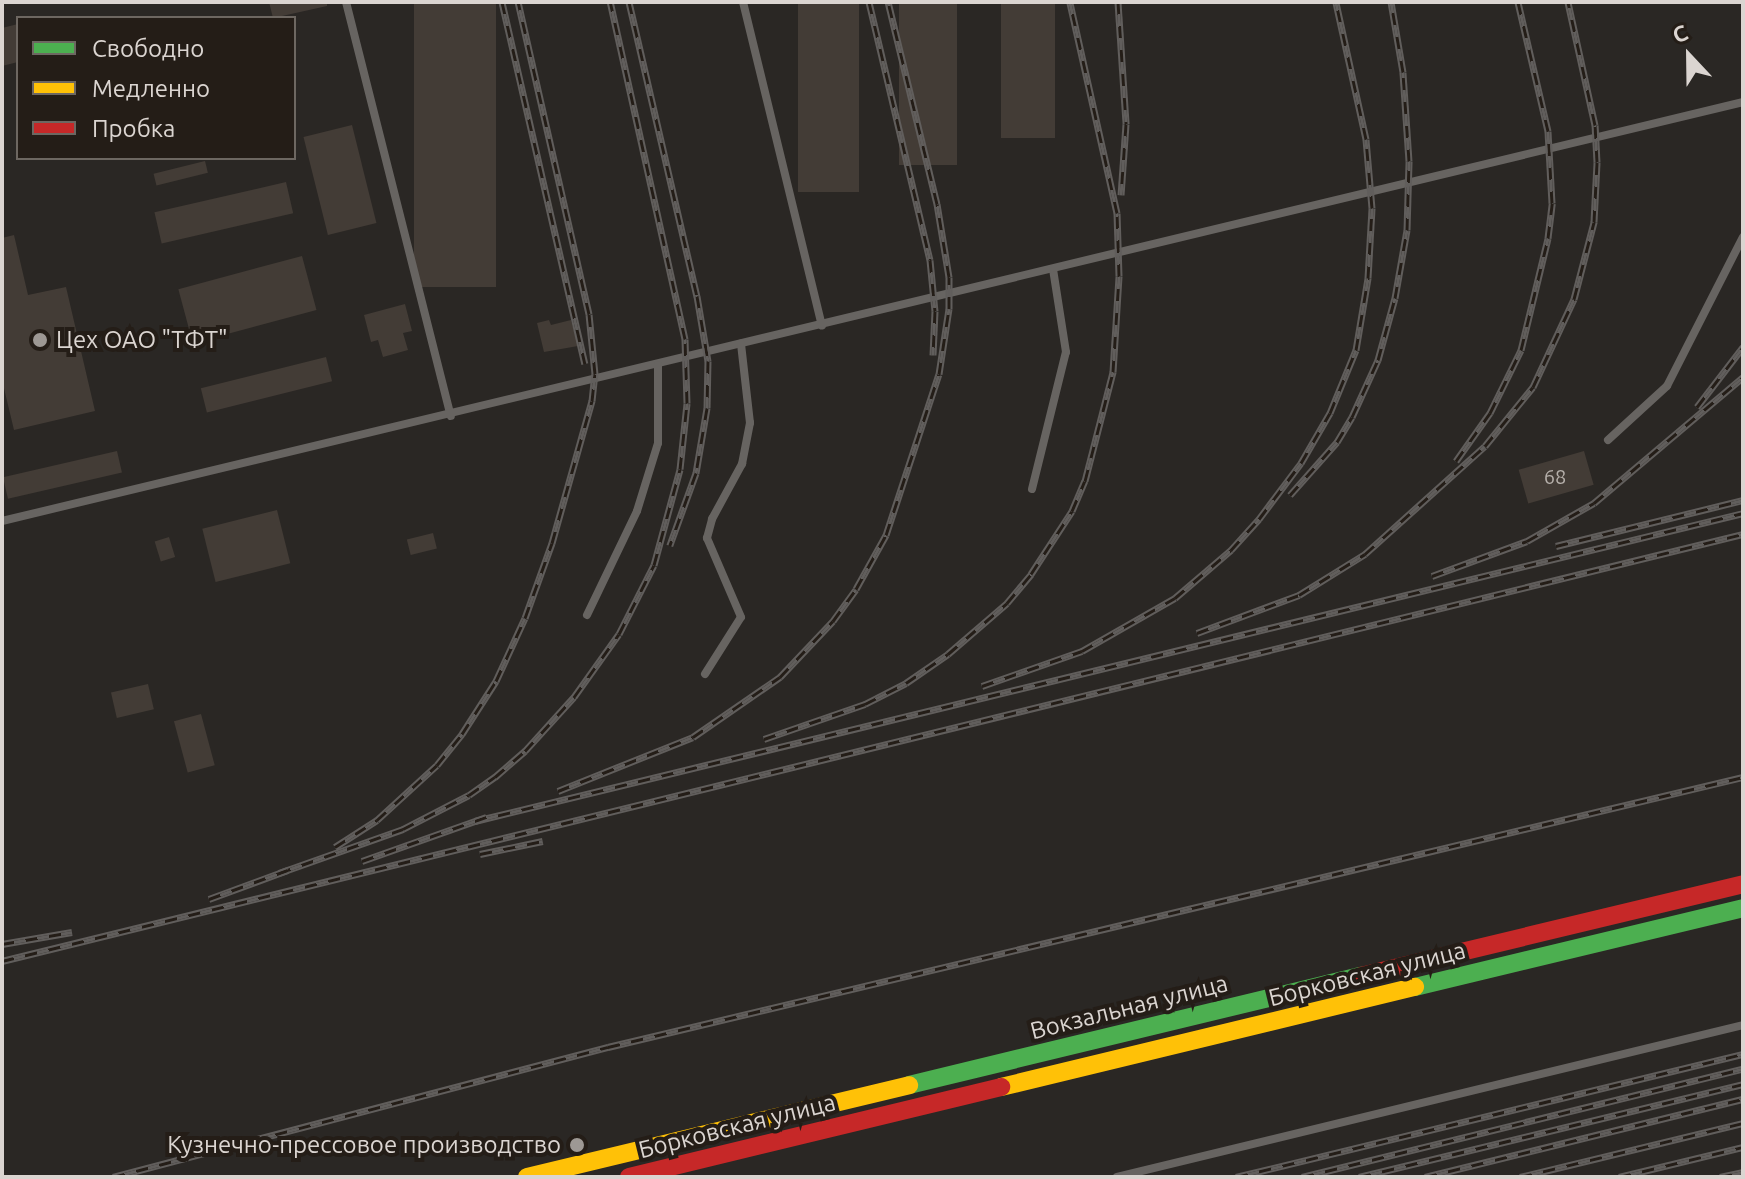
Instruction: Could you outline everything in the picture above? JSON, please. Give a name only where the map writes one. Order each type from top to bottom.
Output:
[{"type":"main road","name":"Вокзальная улица","points":[[527,1177],[1743,884]]},
{"type":"main road","name":"Борковская улица","points":[[629,1177],[1743,908]]},
{"type":"lane","points":[[346,2],[451,416]]},
{"type":"lane","points":[[743,2],[822,325]]},
{"type":"lane","points":[[2,521],[451,416],[1743,102]]},
{"type":"lane","points":[[1608,440],[1667,386],[1743,237]]},
{"type":"lane","points":[[1032,489],[1066,352],[1053,269]]},
{"type":"lane","points":[[705,674],[741,617],[707,538],[712,519],[742,464],[750,423],[741,344]]},
{"type":"lane","points":[[587,615],[637,511],[658,443],[658,365]]},
{"type":"lane","points":[[1117,1177],[1743,1025]]},
{"type":"building","points":[[269,2],[327,2],[327,6],[272,16]]},
{"type":"building","points":[[414,2],[496,2],[496,287],[414,287]]},
{"type":"building","points":[[798,2],[859,2],[859,192],[798,192]]},
{"type":"building","points":[[899,2],[957,2],[957,165],[899,165]]},
{"type":"building","points":[[1001,2],[1055,2],[1055,138],[1001,138]]},
{"type":"building","points":[[16,24],[16,62],[2,66],[2,28]]},
{"type":"building","points":[[352,125],[376,223],[328,235],[303,137]]},
{"type":"building","points":[[205,161],[208,173],[156,185],[154,174]]},
{"type":"building","points":[[286,182],[293,213],[162,244],[154,212]]},
{"type":"building","name":"Цех ОАО \"ТФТ\"","points":[[14,235],[28,295],[66,287],[95,411],[14,430],[2,380],[2,238]]},
{"type":"building","points":[[302,256],[316,310],[193,343],[178,289]]},
{"type":"building","points":[[405,304],[412,331],[403,333],[408,350],[383,357],[378,340],[371,342],[364,315]]},
{"type":"building","points":[[549,320],[551,325],[571,320],[578,346],[544,352],[537,323]]},
{"type":"building","points":[[326,357],[332,381],[207,412],[201,388]]},
{"type":"building","points":[[117,451],[122,472],[8,499],[3,477]]},
{"type":"building","points":[[1584,451],[1594,485],[1528,503],[1519,470]]},
{"type":"building","points":[[277,510],[290,563],[216,582],[202,529]]},
{"type":"building","points":[[433,533],[437,549],[411,555],[407,540]]},
{"type":"building","points":[[169,537],[175,557],[161,561],[155,541]]},
{"type":"building","points":[[148,684],[154,709],[117,718],[111,693]]},
{"type":"building","points":[[201,714],[215,765],[188,772],[174,721]]},
{"type":"railway","points":[[502,2],[585,364]]},
{"type":"railway","points":[[335,847],[377,820],[437,765],[462,734],[496,681],[525,618],[552,543],[592,401],[595,374],[589,314],[518,2]]},
{"type":"railway","points":[[279,873],[403,829],[469,795],[495,777],[525,751],[574,697],[619,634],[654,565],[680,469],[687,403],[685,339],[610,2]]},
{"type":"railway","points":[[629,2],[697,296],[708,361],[707,408],[696,473],[670,545]]},
{"type":"railway","points":[[869,2],[930,260],[935,311],[933,355]]},
{"type":"railway","points":[[558,791],[693,737],[780,677],[833,621],[856,589],[886,535],[939,374],[949,309],[949,277],[937,204],[888,2]]},
{"type":"railway","points":[[764,739],[865,704],[906,683],[948,654],[1007,603],[1031,574],[1072,511],[1085,481],[1113,372],[1119,276],[1117,213],[1070,2]]},
{"type":"railway","points":[[1118,2],[1126,124],[1121,195]]},
{"type":"railway","points":[[982,686],[1082,651],[1175,598],[1231,550],[1259,519],[1301,463],[1330,413],[1356,350],[1368,278],[1372,208],[1366,139],[1336,2]]},
{"type":"railway","points":[[1290,495],[1337,442],[1352,417],[1378,360],[1395,298],[1407,230],[1409,161],[1403,72],[1391,2]]},
{"type":"railway","points":[[1456,461],[1490,413],[1521,350],[1548,238],[1552,203],[1548,131],[1518,2]]},
{"type":"railway","points":[[1197,633],[1299,595],[1365,554],[1485,446],[1533,387],[1574,299],[1594,222],[1595,125],[1568,2]]},
{"type":"railway","points":[[1697,407],[1743,347]]},
{"type":"railway","points":[[1432,576],[1527,541],[1594,503],[1743,377]]},
{"type":"railway","points":[[1556,546],[1743,500]]},
{"type":"railway","points":[[475,821],[1743,513]]},
{"type":"railway","points":[[2,961],[1743,534]]},
{"type":"railway","points":[[113,1177],[608,1047],[1743,777]]},
{"type":"railway","points":[[362,861],[486,817]]},
{"type":"railway","points":[[480,854],[543,841]]},
{"type":"railway","points":[[209,899],[288,870]]},
{"type":"railway","points":[[2,944],[72,932]]},
{"type":"railway","points":[[1236,1177],[1743,1054]]},
{"type":"railway","points":[[1302,1177],[1743,1069]]},
{"type":"railway","points":[[1359,1177],[1743,1084]]},
{"type":"railway","points":[[1425,1177],[1743,1099]]},
{"type":"railway","points":[[1520,1177],[1743,1123]]},
{"type":"railway","points":[[1619,1177],[1743,1147]]},
{"type":"railway","points":[[1720,1177],[1743,1172]]},
{"type":"traffic: fast","points":[[1415,987],[1743,908]]},
{"type":"traffic: fast","points":[[909,1085],[1361,976]]},
{"type":"traffic: slow","points":[[1001,1087],[1415,987]]},
{"type":"traffic: slow","points":[[527,1177],[909,1085]]},
{"type":"traffic: jam","points":[[1361,976],[1743,884]]},
{"type":"traffic: jam","points":[[629,1177],[1001,1087]]},
{"type":"place","name":"Цех ОАО \"ТФТ\"","points":[[40,340]]},
{"type":"place","name":"Кузнечно-прессовое производство","points":[[577,1145]]}]
